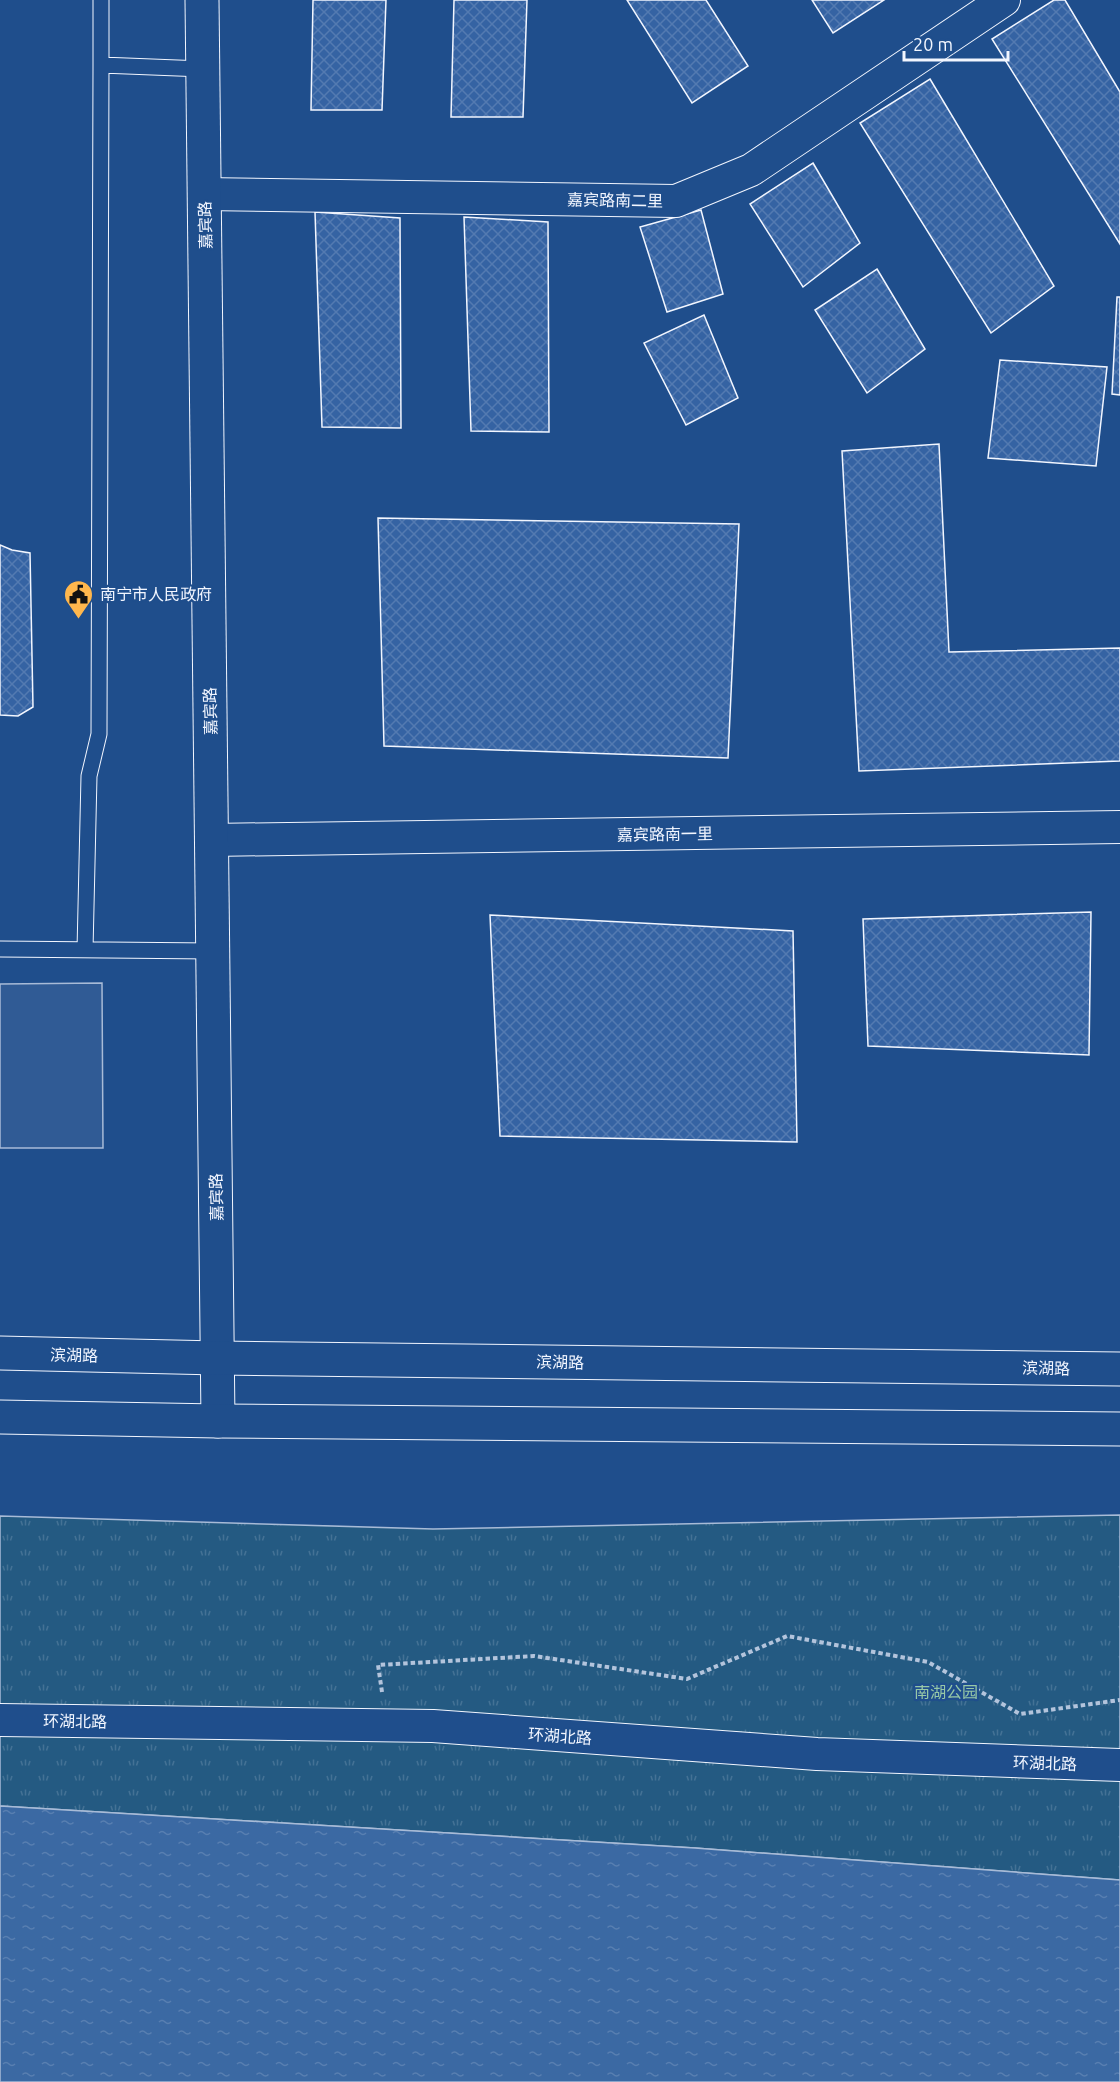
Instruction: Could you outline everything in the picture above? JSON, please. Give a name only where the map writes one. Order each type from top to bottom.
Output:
[{"type":"main road","name":"嘉宾路","points":[[202,0],[218,1421]]},
{"type":"main road","name":"滨湖路","points":[[0,1353],[218,1358],[1120,1369]]},
{"type":"main road","points":[[0,1417],[1120,1429]]},
{"type":"street","name":"嘉宾路南二里","points":[[204,194],[676,201],[751,170],[1004,0]]},
{"type":"street","name":"嘉宾路南一里","points":[[211,840],[1120,827]]},
{"type":"street","name":"环湖北路","points":[[0,1720],[433,1726],[817,1754],[1120,1765]]},
{"type":"lane","points":[[85,950],[89,776],[99,734],[101,0]]},
{"type":"lane","points":[[101,65],[203,69]]},
{"type":"lane","points":[[0,949],[212,951]]},
{"type":"path","points":[[388,1726],[378,1665],[534,1656],[687,1679],[787,1636],[928,1662],[1020,1714],[1120,1700]]},
{"type":"green space","name":"南湖公园","points":[[1120,1515],[1120,1880],[695,1848],[0,1806],[0,1516],[433,1529]]},
{"type":"shaded area","points":[[102,983],[103,1148],[0,1148],[0,984]]},
{"type":"water","points":[[0,1806],[695,1848],[1120,1880],[1120,2082],[0,2082]]},
{"type":"building","points":[[313,0],[386,0],[382,110],[311,110]]},
{"type":"building","points":[[454,0],[527,0],[523,117],[451,117]]},
{"type":"building","points":[[627,0],[706,0],[748,66],[692,103]]},
{"type":"building","points":[[812,0],[884,0],[833,33]]},
{"type":"building","points":[[1054,0],[1065,0],[1120,92],[1120,244],[992,39]]},
{"type":"building","points":[[930,79],[1054,286],[991,333],[860,123]]},
{"type":"building","points":[[813,163],[860,243],[803,287],[750,204]]},
{"type":"building","points":[[701,210],[723,294],[667,312],[640,227]]},
{"type":"building","points":[[315,212],[400,218],[401,428],[322,427]]},
{"type":"building","points":[[464,217],[548,222],[549,432],[471,431]]},
{"type":"building","points":[[877,269],[925,349],[867,393],[815,310]]},
{"type":"building","points":[[1117,297],[1120,297],[1120,395],[1112,394]]},
{"type":"building","points":[[704,315],[738,398],[686,425],[644,343]]},
{"type":"building","points":[[1000,360],[1107,367],[1096,466],[988,458]]},
{"type":"building","points":[[939,444],[949,652],[1120,648],[1120,761],[859,771],[842,451]]},
{"type":"building","points":[[378,518],[739,524],[728,758],[384,746]]},
{"type":"building","points":[[0,545],[30,553],[33,707],[18,716],[0,715]]},
{"type":"building","points":[[1091,912],[1089,1055],[868,1046],[863,919]]},
{"type":"building","points":[[490,915],[793,931],[797,1142],[500,1136]]},
{"type":"place","name":"南宁市人民政府","points":[[79,620]]}]
